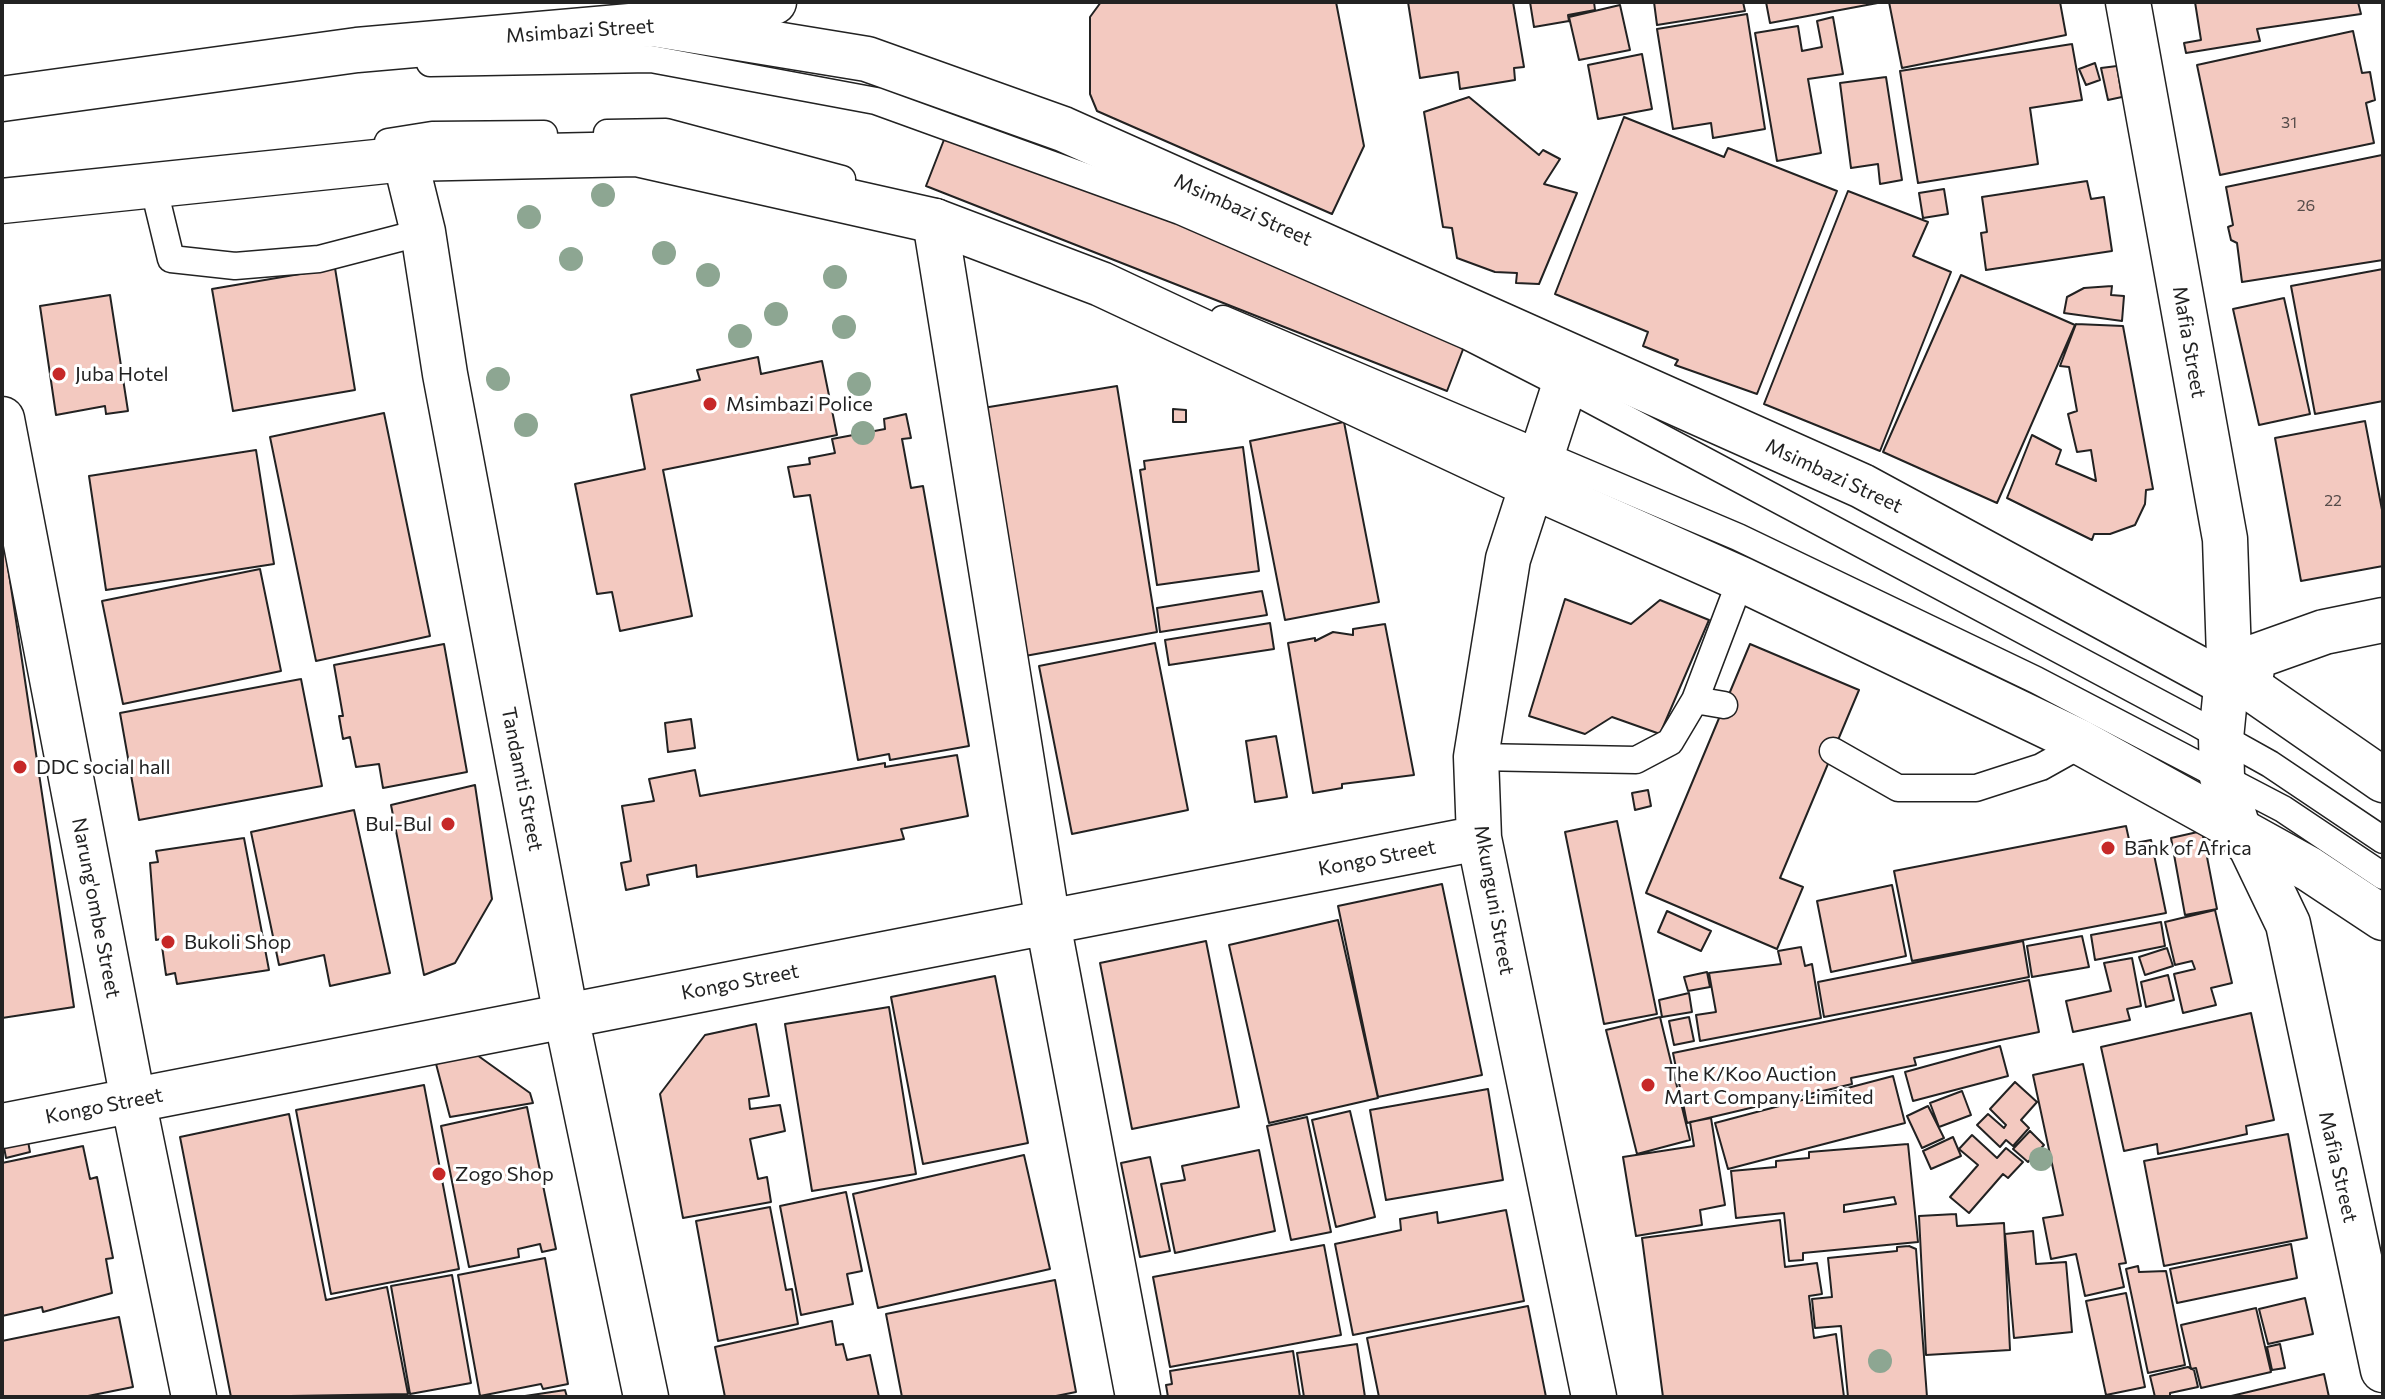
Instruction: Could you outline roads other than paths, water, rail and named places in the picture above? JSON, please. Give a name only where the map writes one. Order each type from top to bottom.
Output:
[{"type":"street","points":[[653,24],[774,2]]},
{"type":"street","name":"Mafia Street","points":[[2128,2],[2225,539],[2229,657],[2237,685],[2221,758]]},
{"type":"street","name":"Msimbazi Street","points":[[2,99],[357,50],[653,24],[867,59],[1063,129],[1568,372],[1862,486],[2237,685],[2383,780]]},
{"type":"street","points":[[2,201],[405,159],[637,154],[935,221],[1101,284],[1535,468],[1741,579],[2078,741],[2240,834],[2309,869],[2383,918]]},
{"type":"street","name":"Tandamti Street","points":[[405,159],[423,232],[445,374],[566,1016],[646,1397]]},
{"type":"street","points":[[935,221],[1048,923],[1138,1397]]},
{"type":"street","name":"Mkunguni Street","points":[[1568,372],[1508,559],[1476,757],[1479,838],[1594,1397]]},
{"type":"street","name":"Narung'ombe Street","points":[[2,419],[133,1100],[194,1397]]},
{"type":"street","points":[[2237,685],[2254,657],[2324,632],[2383,620]]},
{"type":"street","points":[[2221,758],[2240,834]]},
{"type":"street","name":"Mafia Street","points":[[2240,834],[2251,847],[2275,892],[2297,962],[2310,1040],[2383,1370]]},
{"type":"street","name":"Kongo Street","points":[[2,1126],[1479,838]]},
{"type":"lane","points":[[2,113],[356,68],[651,59],[876,101],[1180,211],[1467,336],[1568,372],[2221,758],[2283,809],[2383,876]]},
{"type":"lane","points":[[2,186],[85,172],[432,135],[666,132],[987,218],[1535,468],[1738,537],[2036,680],[2221,758],[2270,764],[2383,840]]},
{"type":"lane","points":[[153,185],[171,259],[235,266],[319,259],[423,232]]},
{"type":"lane","points":[[1476,757],[1636,760],[1670,742],[1695,700],[1741,579]]},
{"type":"lane","points":[[1695,700],[1724,705]]},
{"type":"lane","points":[[1833,751],[1898,788],[1976,788],[2041,767],[2066,753],[2078,741]]},
{"type":"place","name":"Juba Hotel","points":[[59,374]]},
{"type":"place","name":"Msimbazi Police","points":[[710,404]]},
{"type":"place","name":"DDC social hall","points":[[20,767]]},
{"type":"place","name":"Bul-Bul","points":[[448,824]]},
{"type":"place","name":"Bank of Africa","points":[[2108,848]]},
{"type":"place","name":"Bukoli Shop","points":[[168,942]]},
{"type":"place","name":"The K/Koo Auction Mart Company Limited","points":[[1648,1085]]},
{"type":"place","name":"Zogo Shop","points":[[439,1174]]}]
